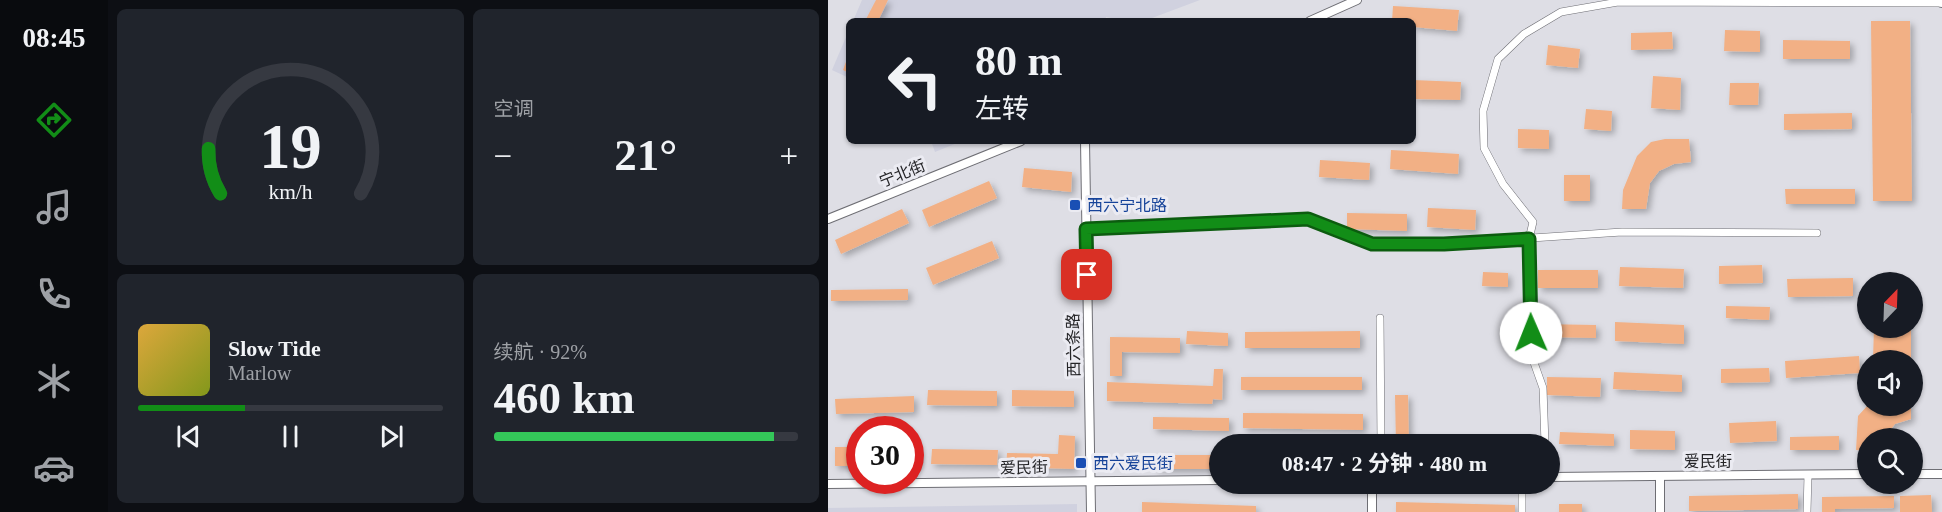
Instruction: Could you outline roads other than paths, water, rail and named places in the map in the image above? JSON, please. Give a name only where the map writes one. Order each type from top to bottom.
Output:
[{"type":"street","points":[[1317,18],[1357,0]]},
{"type":"street","points":[[1545,434],[1543,388],[1532,357],[1529,239],[1533,222],[1503,184],[1484,148],[1483,111],[1497,59],[1524,34],[1562,12],[1618,2],[1942,1]]},
{"type":"street","name":"宁北街","points":[[828,219],[1014,144]]},
{"type":"street","name":"西六条路","points":[[1084,144],[1091,512]]},
{"type":"street","points":[[1086,229],[1308,219],[1372,244],[1444,244],[1622,232],[1817,232]]},
{"type":"street","points":[[1380,318],[1381,434]]},
{"type":"street","name":"爱民街","points":[[1560,477],[1857,474]]},
{"type":"street","points":[[1923,474],[1942,474]]},
{"type":"street","points":[[1807,512],[1808,475]]},
{"type":"street","points":[[1660,476],[1660,512]]},
{"type":"street","name":"爱民街","points":[[828,484],[1209,480]]},
{"type":"street","points":[[1372,494],[1372,512]]},
{"type":"street","points":[[1522,494],[1522,512]]},
{"type":"place","name":"西六宁北路","points":[[1075,205]]},
{"type":"place","name":"西六爱民街","points":[[1081,463]]}]
